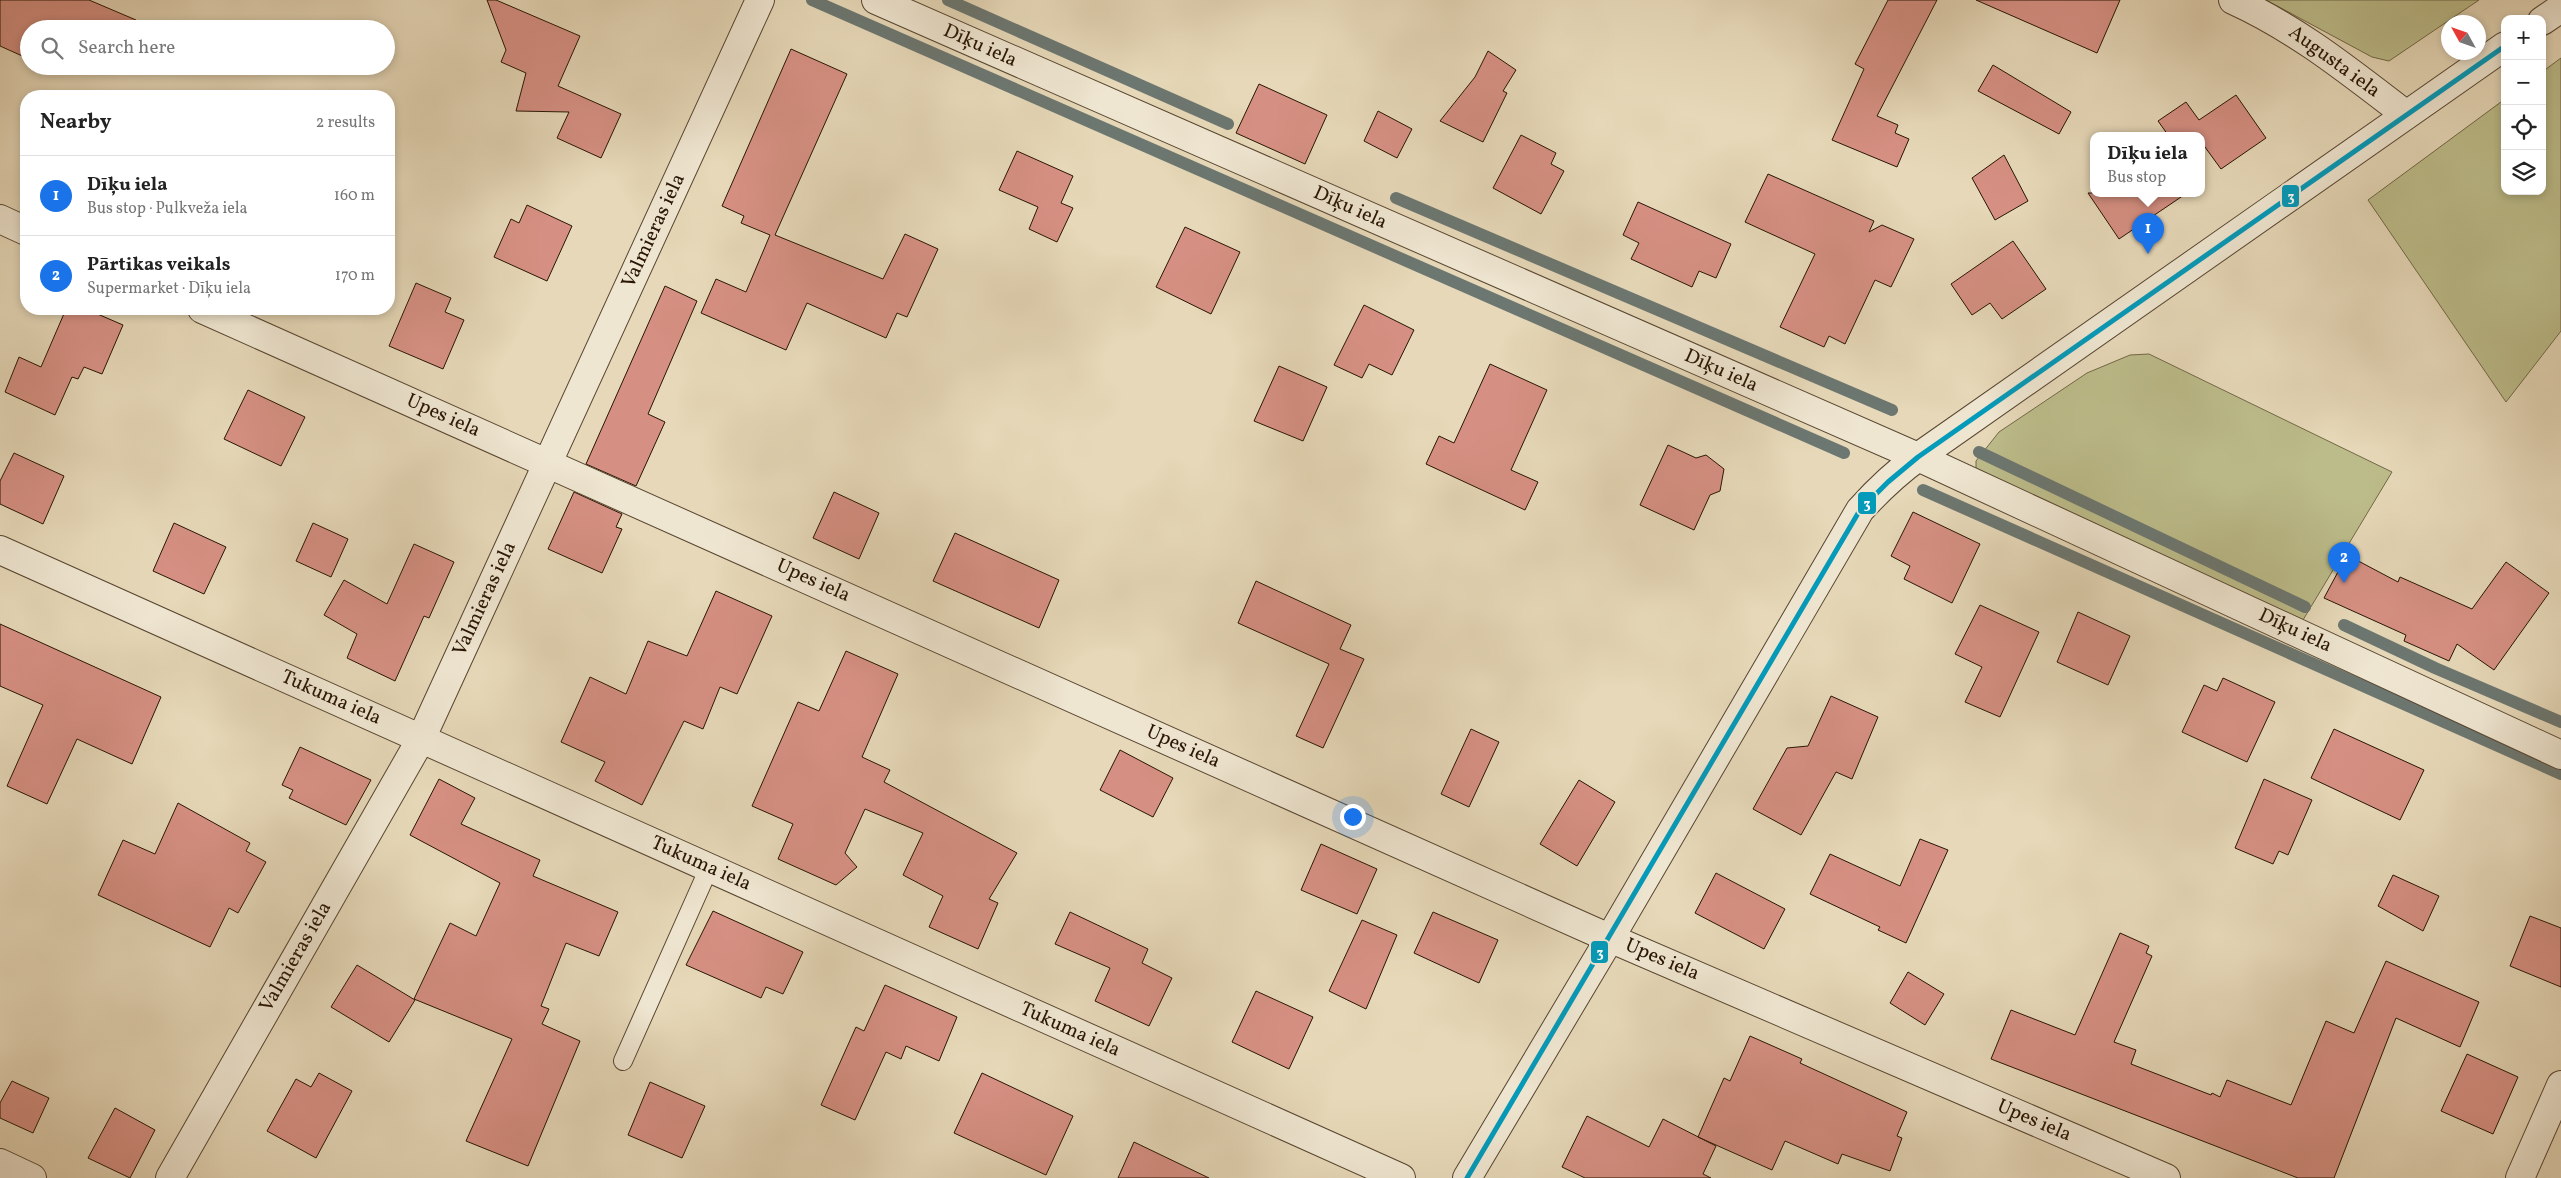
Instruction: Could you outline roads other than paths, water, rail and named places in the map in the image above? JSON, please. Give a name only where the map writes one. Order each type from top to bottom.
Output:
[{"type":"street","name":"Valmieras iela","points":[[170,1178],[421,738],[760,0]]},
{"type":"street","name":"Dīķu iela","points":[[876,0],[1918,457],[2561,755]]},
{"type":"street","name":"Augusta iela","points":[[2233,0],[2267,15],[2301,36],[2405,114]]},
{"type":"street","points":[[2546,18],[2561,8]]},
{"type":"street","points":[[1467,1178],[1610,938],[1860,510],[1894,474],[2405,114],[2501,49]]},
{"type":"street","points":[[0,219],[20,228]]},
{"type":"street","name":"Upes iela","points":[[216,315],[1610,938],[2166,1178]]},
{"type":"street","name":"Tukuma iela","points":[[0,550],[1401,1178]]},
{"type":"street","points":[[2520,1178],[2561,1085]]},
{"type":"street","points":[[0,1164],[32,1178]]},
{"type":"lane","points":[[623,1061],[709,868]]},
{"type":"waterway","points":[[812,0],[1844,453]]},
{"type":"waterway","points":[[948,0],[1228,124]]},
{"type":"waterway","points":[[1396,198],[1892,410]]},
{"type":"waterway","points":[[1979,452],[2305,607]]},
{"type":"waterway","points":[[1923,490],[2561,774]]},
{"type":"waterway","points":[[2344,625],[2435,668],[2561,722]]},
{"type":"place","name":"Dīķu iela","points":[[2148,254]]},
{"type":"place","name":"Pārtikas veikals","points":[[2344,583]]}]
